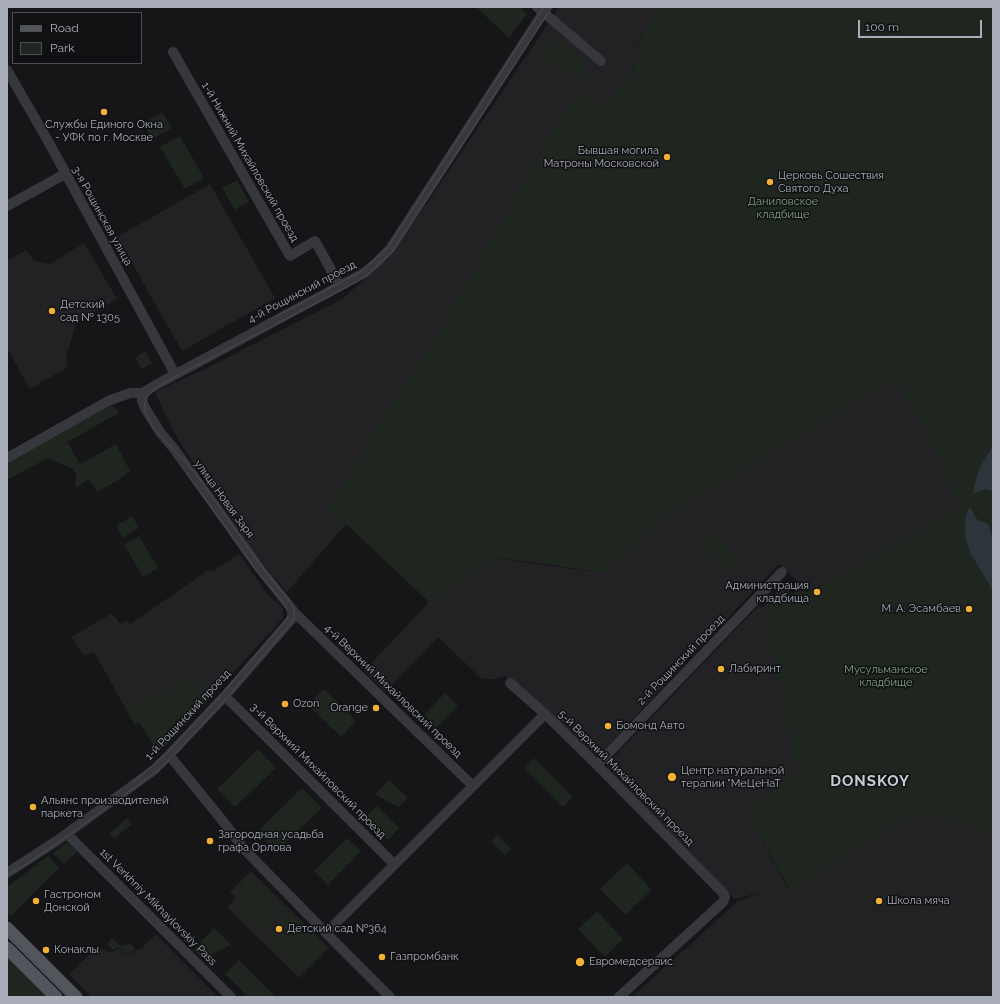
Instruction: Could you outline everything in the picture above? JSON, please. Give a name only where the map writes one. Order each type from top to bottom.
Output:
[{"type":"main road","points":[[7,928],[76,997]]},
{"type":"main road","points":[[7,948],[56,997]]},
{"type":"street","points":[[542,9],[601,61]]},
{"type":"street","name":"4-й Рощинский проезд","points":[[8,454],[108,401],[130,393],[143,393],[175,374],[364,273],[390,249],[542,9]]},
{"type":"street","name":"1-й Нижний Михайловский проезд","points":[[173,52],[290,256],[315,241],[340,286]]},
{"type":"street","name":"3-я Рощинская улица","points":[[7,70],[175,374]]},
{"type":"street","points":[[7,206],[65,174]]},
{"type":"street","name":"улица Новая Заря","points":[[143,393],[142,400],[145,408],[160,432],[260,569],[296,614]]},
{"type":"street","name":"2-й Рощинский проезд","points":[[597,765],[782,572]]},
{"type":"street","name":"1-й Рощинский проезд","points":[[7,873],[68,834],[154,770],[224,696],[296,614]]},
{"type":"street","name":"4-й Верхний Михайловский проезд","points":[[296,614],[473,786]]},
{"type":"street","name":"5-й Верхний Михайловский проезд","points":[[510,683],[545,714],[597,765],[723,893],[725,897],[723,902],[619,997]]},
{"type":"street","name":"3-й Верхний Михайловский проезд","points":[[224,696],[394,864]]},
{"type":"street","points":[[326,933],[545,714]]},
{"type":"street","points":[[169,755],[244,849],[390,997]]},
{"type":"street","name":"1st Verkhniy Mikhaylovskiy Pass","points":[[68,834],[231,997]]},
{"type":"shaded area","points":[[558,7],[656,7],[646,30],[635,47],[644,53],[641,57],[639,56],[633,65],[636,67],[604,109],[579,92],[547,142],[422,360],[328,507],[346,524],[287,592],[256,555],[184,449],[165,415],[155,392],[211,366],[342,299],[392,255]]},
{"type":"shaded area","points":[[210,184],[275,298],[182,351],[117,237]]},
{"type":"shaded area","name":"Детский сад № 1305","points":[[84,243],[117,299],[76,323],[66,358],[68,367],[30,389],[7,348],[7,261],[26,250],[34,261],[50,264]]},
{"type":"shaded area","points":[[895,378],[941,459],[958,509],[809,592],[779,564],[599,755],[592,755],[505,676],[495,679],[482,679],[438,637],[385,692],[364,671],[429,602],[495,558],[603,573],[670,513]]},
{"type":"shaded area","points":[[993,446],[993,491],[986,489],[975,493],[973,492],[977,476]]},
{"type":"shaded area","points":[[969,508],[972,509],[974,516],[979,521],[988,524],[993,539],[993,591],[971,554],[967,543],[965,532],[966,516]]},
{"type":"shaded area","points":[[239,554],[268,595],[283,608],[283,618],[211,697],[191,677],[158,696],[155,695],[127,711],[94,652],[86,655],[82,653],[71,637],[111,614],[120,624],[128,620],[129,625],[207,571],[213,571]]},
{"type":"shaded area","points":[[759,605],[762,608],[770,639],[797,771],[745,810],[789,890],[915,815],[925,813],[936,815],[993,835],[993,997],[632,997],[738,901],[760,893],[734,899],[608,770],[607,764]]},
{"type":"shaded area","name":"Детский сад №364","points":[[251,871],[329,948],[299,978],[227,907],[236,898],[230,892]]},
{"type":"shaded area","points":[[156,934],[218,997],[92,997],[69,974],[97,947],[112,953],[118,948],[129,956],[134,951],[141,949]]},
{"type":"green space","points":[[476,7],[520,7],[527,14],[509,38]]},
{"type":"green space","name":"Даниловское кладбище","points":[[656,7],[993,7],[993,835],[936,815],[925,813],[915,815],[901,822],[790,890],[745,810],[797,771],[770,639],[762,608],[784,585],[792,594],[798,591],[809,592],[958,509],[941,459],[895,378],[670,513],[603,573],[540,563],[495,558],[429,602],[328,507],[422,360],[547,142],[579,92],[604,109],[636,67],[633,65],[639,56],[641,57],[644,53],[635,48],[646,30]]},
{"type":"green space","points":[[560,41],[585,61],[586,77],[573,78],[542,56],[543,45]]},
{"type":"green space","points":[[162,112],[172,128],[152,139],[143,123]]},
{"type":"green space","points":[[180,136],[204,178],[185,189],[160,147]]},
{"type":"green space","points":[[237,180],[249,202],[235,210],[222,188]]},
{"type":"green space","points":[[145,351],[152,363],[142,369],[135,358]]},
{"type":"green space","points":[[114,406],[119,413],[67,442],[80,464],[116,444],[130,471],[115,482],[97,492],[88,479],[76,488],[76,473],[73,469],[48,458],[7,480],[7,461],[106,407]]},
{"type":"green space","points":[[132,516],[139,528],[123,538],[116,526]]},
{"type":"green space","points":[[710,530],[741,561],[728,574],[697,543]]},
{"type":"green space","points":[[139,536],[158,568],[143,577],[124,545]]},
{"type":"green space","points":[[191,677],[211,697],[172,740],[158,752],[139,723],[134,724],[127,711],[155,695],[158,696]]},
{"type":"green space","points":[[324,689],[356,721],[341,737],[308,705]]},
{"type":"green space","points":[[445,693],[458,706],[434,730],[425,714]]},
{"type":"green space","points":[[258,749],[276,768],[235,807],[217,789]]},
{"type":"green space","points":[[534,758],[573,797],[563,807],[524,768]]},
{"type":"green space","points":[[389,780],[408,798],[398,807],[375,794]]},
{"type":"green space","points":[[302,788],[322,808],[276,852],[257,832]]},
{"type":"green space","points":[[377,806],[399,828],[388,840],[366,817]]},
{"type":"green space","points":[[127,818],[132,824],[114,839],[109,834]]},
{"type":"green space","points":[[498,835],[511,849],[505,855],[491,842]]},
{"type":"green space","points":[[347,838],[361,851],[328,885],[314,871]]},
{"type":"green space","points":[[66,843],[77,852],[64,864],[53,853]]},
{"type":"green space","points":[[48,856],[59,868],[11,916],[7,912],[7,887]]},
{"type":"green space","points":[[627,863],[652,890],[625,915],[600,889]]},
{"type":"green space","points":[[251,875],[285,909],[262,933],[233,905],[241,898],[235,892]]},
{"type":"green space","points":[[597,911],[623,939],[605,957],[578,929]]},
{"type":"green space","points":[[290,913],[326,948],[301,973],[265,937]]},
{"type":"green space","points":[[214,928],[231,945],[203,959],[193,950]]},
{"type":"green space","points":[[112,938],[120,945],[130,943],[135,948],[129,955],[118,947],[113,950],[107,944]]},
{"type":"green space","points":[[7,956],[47,997],[7,997]]},
{"type":"green space","points":[[239,960],[274,995],[272,997],[248,997],[225,974]]},
{"type":"tram line","points":[[277,316],[362,271],[388,247],[544,7]]},
{"type":"tram line","points":[[7,875],[25,865],[59,842],[156,772],[227,698],[294,619],[294,609],[292,604],[262,567],[194,471],[154,429],[145,412],[145,402],[148,396],[157,387],[182,373],[366,276],[392,252],[552,7]]},
{"type":"tram line","points":[[134,781],[167,753],[222,694],[287,619],[288,615],[285,605],[257,571],[186,472]]},
{"type":"tram line","points":[[7,933],[69,997]]},
{"type":"place","name":"Службы Единого Окна - УФК по г. Москве","points":[[104,112]]},
{"type":"place","name":"Бывшая могила Матроны Московской","points":[[667,157]]},
{"type":"place","name":"Церковь Сошествия Святого Духа","points":[[770,182]]},
{"type":"place","name":"Детский сад № 1305","points":[[52,311]]},
{"type":"place","name":"Администрация кладбища","points":[[817,592]]},
{"type":"place","name":"М. А. Эсамбаев","points":[[969,609]]},
{"type":"place","name":"Лабиринт","points":[[721,669]]},
{"type":"place","name":"Ozon","points":[[285,704]]},
{"type":"place","name":"Orange","points":[[376,708]]},
{"type":"place","name":"Бомонд Авто","points":[[608,726]]},
{"type":"place","name":"Центр натуральной терапии \"МеЦеНаТ","points":[[672,777]]},
{"type":"place","name":"Альянс производителей паркета","points":[[33,807]]},
{"type":"place","name":"Загородная усадьба графа Орлова","points":[[210,841]]},
{"type":"place","name":"Гастроном Донской","points":[[36,901]]},
{"type":"place","name":"Школа мяча","points":[[879,901]]},
{"type":"place","name":"Детский сад №364","points":[[279,929]]},
{"type":"place","name":"Конаклы","points":[[46,950]]},
{"type":"place","name":"Газпромбанк","points":[[382,957]]},
{"type":"place","name":"Евромедсервис","points":[[580,962]]},
{"type":"district","name":"DONSKOY","points":[[870,781]]},
{"type":"park label","name":"Мусульманское кладбище","points":[[886,676]]}]
